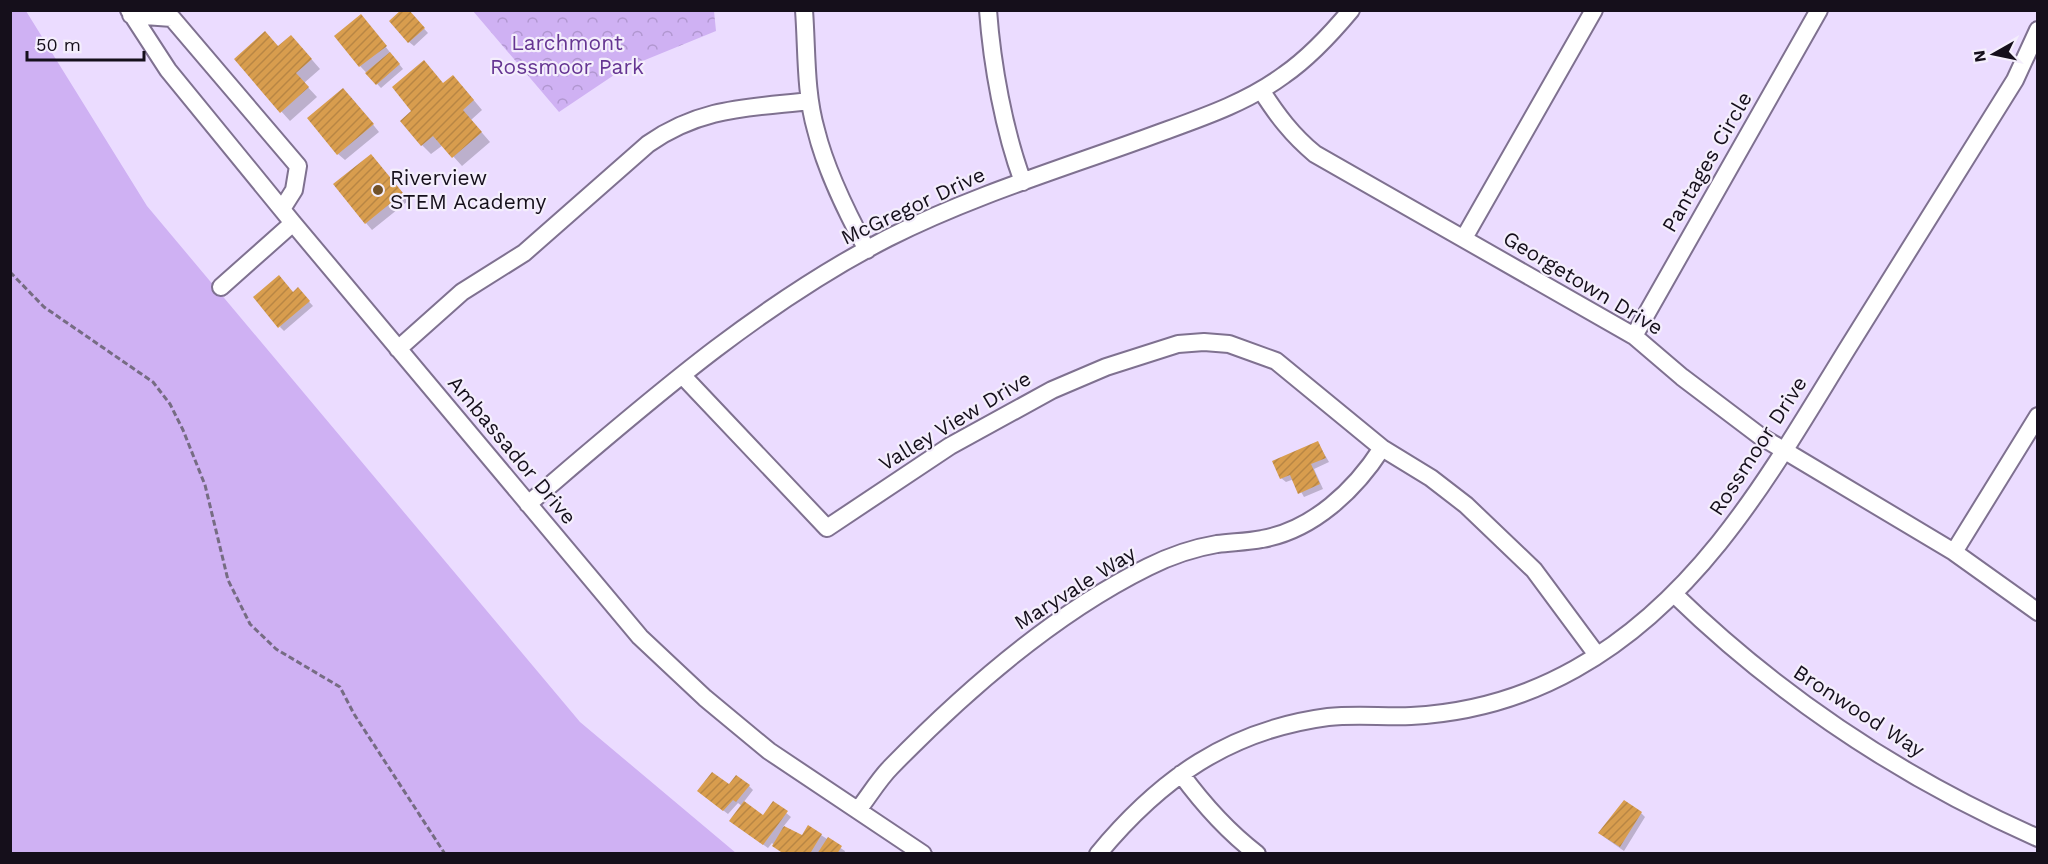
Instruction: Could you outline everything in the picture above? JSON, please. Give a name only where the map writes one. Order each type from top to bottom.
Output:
[{"type":"street","points":[[804,10],[810,102],[824,156],[867,250]]},
{"type":"street","points":[[988,10],[995,73],[1015,160],[1023,182]]},
{"type":"street","name":"McGregor Drive","points":[[528,504],[682,375],[771,307],[867,250],[957,207],[1209,115],[1261,90],[1310,54],[1351,10]]},
{"type":"street","points":[[1464,238],[1594,10]]},
{"type":"street","name":"Pantages Circle","points":[[1634,336],[1819,10]]},
{"type":"street","points":[[130,13],[172,18],[298,166],[294,190],[282,208]]},
{"type":"street","name":"Ambassador Drive","points":[[130,13],[168,70],[606,599],[668,664],[769,751],[923,854]]},
{"type":"street","name":"Rossmoor Drive","points":[[1098,854],[1139,806],[1216,751],[1281,726],[1327,717],[1409,716],[1475,707],[1535,689],[1578,667],[1644,621],[1674,594],[1742,515],[2015,81],[2037,35]]},
{"type":"street","name":"Georgetown Drive","points":[[1261,90],[1278,117],[1295,137],[1315,153],[1634,336],[1743,423],[1954,552],[2037,612]]},
{"type":"street","points":[[398,349],[462,292],[524,253],[667,130],[699,116],[722,111],[810,102]]},
{"type":"street","points":[[221,287],[293,223]]},
{"type":"street","name":"Valley View Drive","points":[[682,375],[827,528],[950,446],[1000,417],[1052,390],[1106,368],[1178,344],[1229,344],[1265,355],[1276,361],[1382,448],[1431,478],[1500,535],[1534,570],[1597,655]]},
{"type":"street","points":[[1954,552],[2037,416]]},
{"type":"street","name":"Maryvale Way","points":[[858,810],[890,768],[977,685],[1062,618],[1098,595],[1171,556],[1217,544],[1263,539],[1302,524],[1345,495],[1382,448]]},
{"type":"street","name":"Bronwood Way","points":[[1674,594],[1757,670],[1867,748],[1971,806],[2037,838]]},
{"type":"street","points":[[1181,774],[1216,818],[1257,854]]},
{"type":"path","points":[[10,272],[44,307],[153,382],[170,404],[205,484],[228,580],[250,624],[276,649],[340,687],[354,714],[445,854]]},
{"type":"green space","points":[[10,11],[26,11],[147,206],[580,722],[736,853],[11,853]]},
{"type":"green space","name":"Larchmont Rossmoor Park","points":[[473,11],[714,11],[716,31],[623,69],[559,112]]},
{"type":"building","points":[[401,10],[409,10],[425,28],[408,43],[389,21]]},
{"type":"building","points":[[361,14],[387,46],[359,67],[334,36]]},
{"type":"building","points":[[265,31],[278,46],[291,35],[312,59],[296,73],[309,87],[280,113],[234,59]]},
{"type":"building","points":[[390,52],[400,64],[376,85],[365,73]]},
{"type":"building","points":[[424,60],[443,83],[453,75],[474,100],[463,110],[482,132],[452,158],[433,136],[421,146],[400,121],[411,111],[392,87]]},
{"type":"building","points":[[343,88],[374,124],[337,155],[307,118]]},
{"type":"building","points":[[371,154],[403,193],[365,224],[333,184]]},
{"type":"building","points":[[279,275],[293,292],[298,287],[310,301],[278,328],[253,297]]},
{"type":"building","points":[[1318,441],[1326,458],[1311,464],[1320,484],[1298,494],[1290,475],[1280,479],[1272,461]]},
{"type":"building","points":[[712,772],[729,784],[736,775],[750,785],[736,802],[733,800],[723,811],[697,791]]},
{"type":"building","points":[[1624,800],[1642,812],[1620,847],[1598,833]]},
{"type":"building","points":[[744,801],[763,815],[773,801],[788,811],[763,845],[729,821]]},
{"type":"building","points":[[808,825],[822,834],[811,852],[784,854],[772,846],[784,826],[802,835]]},
{"type":"building","points":[[828,837],[842,846],[837,854],[817,854]]},
{"type":"place","name":"Riverview STEM Academy","points":[[378,190]]}]
